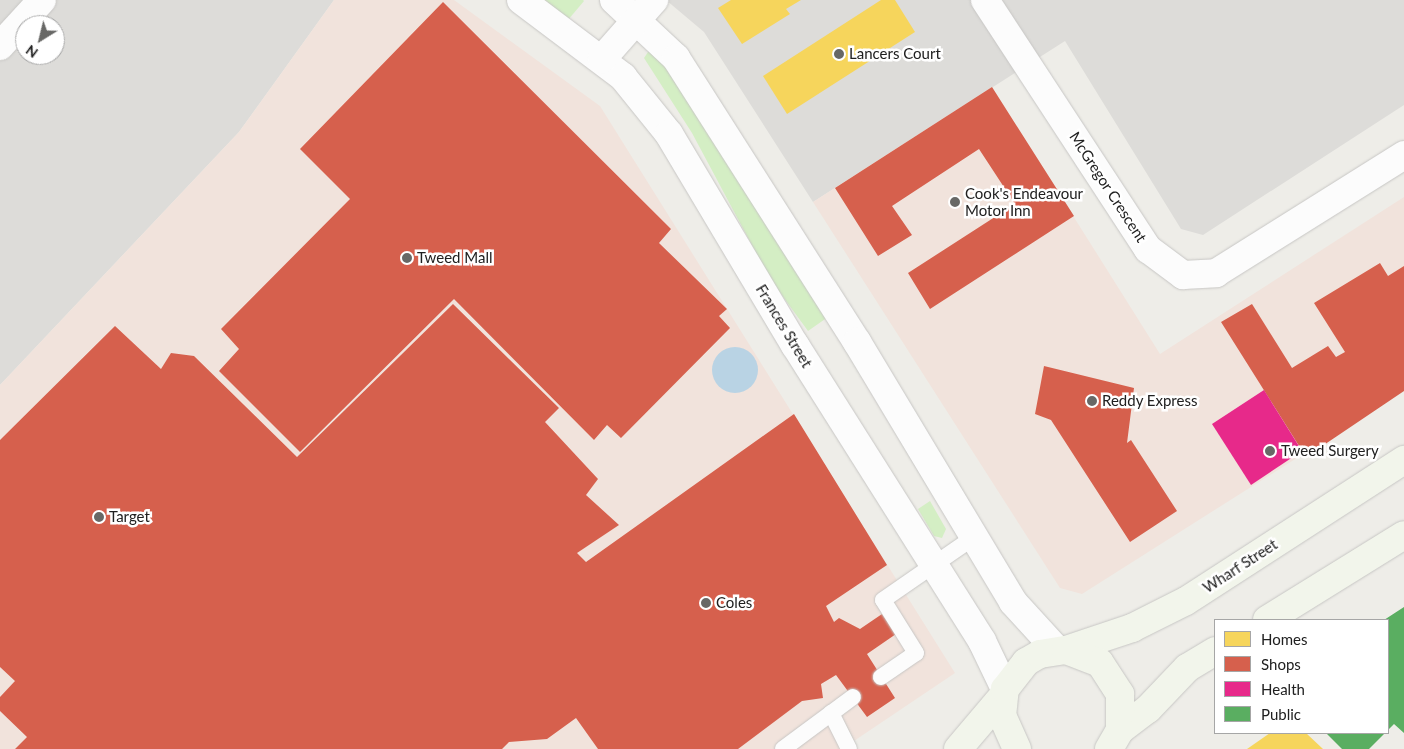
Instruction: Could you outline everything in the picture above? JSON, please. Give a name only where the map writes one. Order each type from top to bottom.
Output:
[{"type":"main road","name":"Wharf Street","points":[[1004,692],[1026,662],[1149,622],[1186,601],[1404,460]]},
{"type":"main road","points":[[1269,619],[1404,535]]},
{"type":"main road","points":[[1062,650],[1100,663],[1113,677],[1123,712],[1115,742]]},
{"type":"main road","points":[[1115,742],[1187,668],[1214,652]]},
{"type":"main road","points":[[958,749],[1004,692]]},
{"type":"main road","points":[[1004,692],[1002,716],[1017,749]]},
{"type":"street","points":[[0,46],[42,0]]},
{"type":"street","name":"Frances Street","points":[[521,0],[602,59],[625,79],[670,134],[934,565],[1004,692]]},
{"type":"street","points":[[614,0],[646,9],[1013,602],[1062,650]]},
{"type":"street","name":"McGregor Crescent","points":[[985,0],[1148,249],[1183,275],[1216,274],[1404,155]]},
{"type":"street","points":[[602,59],[646,9]]},
{"type":"lane","points":[[881,677],[916,652],[882,600],[974,537]]},
{"type":"lane","points":[[783,749],[853,697]]},
{"type":"lane","points":[[831,713],[849,749]]},
{"type":"shaded area","points":[[0,0],[334,0],[239,132],[0,385]]},
{"type":"shaded area","name":"Tweed Mall","points":[[334,0],[454,0],[600,106],[955,673],[842,749],[0,749],[0,385],[239,132]]},
{"type":"shaded area","points":[[666,0],[1404,0],[1404,105],[1203,235],[1181,229],[1065,41],[813,202],[704,32]]},
{"type":"shaded area","points":[[992,87],[1160,354],[1404,197],[1404,390],[1082,594],[1060,588],[813,202]]},
{"type":"green space","points":[[540,0],[583,0],[584,1],[568,20]]},
{"type":"green space","points":[[648,52],[653,52],[676,79],[828,317],[808,331],[770,279],[692,133],[644,58]]},
{"type":"green space","points":[[930,501],[946,529],[942,538],[934,536],[918,509]]},
{"type":"water","points":[[730,347],[740,347],[752,353],[757,361],[757,379],[752,387],[744,392],[730,393],[722,390],[715,383],[712,375],[712,365],[715,357],[722,350]]},
{"type":"building: Homes","points":[[731,0],[801,0],[786,9],[790,14],[742,44],[718,8]]},
{"type":"building: Homes","name":"Lancers Court","points":[[881,0],[895,0],[915,32],[787,114],[763,76]]},
{"type":"building: Homes","points":[[1269,734],[1307,734],[1323,749],[1247,749]]},
{"type":"building: Shops","points":[[443,2],[671,229],[659,243],[727,309],[719,316],[730,328],[621,438],[607,425],[594,440],[454,299],[300,452],[219,371],[239,349],[221,329],[350,199],[300,149]]},
{"type":"building: Shops","points":[[992,87],[1074,216],[930,309],[908,273],[1015,204],[979,149],[892,206],[912,235],[878,256],[835,188]]},
{"type":"building: Shops","points":[[1380,263],[1388,276],[1404,266],[1404,391],[1306,457],[1221,322],[1252,304],[1292,368],[1328,346],[1336,357],[1345,352],[1314,303]]},
{"type":"building: Shops","points":[[453,304],[559,408],[545,422],[598,479],[586,495],[619,525],[577,553],[586,562],[794,414],[887,565],[826,606],[834,622],[839,618],[860,629],[882,614],[896,634],[867,654],[895,698],[867,717],[836,675],[821,684],[823,698],[802,701],[738,749],[598,749],[576,718],[547,739],[509,742],[502,749],[15,749],[27,737],[0,711],[0,697],[15,681],[0,667],[0,440],[115,326],[161,369],[171,353],[194,356],[297,457]]},
{"type":"building: Shops","points":[[1044,366],[1134,388],[1127,443],[1131,440],[1177,511],[1130,542],[1051,420],[1035,414]]},
{"type":"building: Health","points":[[1264,390],[1302,451],[1251,485],[1212,424]]},
{"type":"building: Public","points":[[1404,607],[1404,733],[1394,724],[1389,729],[1389,619],[1386,619]]},
{"type":"building: Public","points":[[1327,734],[1384,734],[1369,749],[1342,749]]},
{"type":"place","name":"Lancers Court","points":[[839,54]]},
{"type":"place","name":"Cook's Endeavour Motor Inn","points":[[955,202]]},
{"type":"place","name":"Tweed Mall","points":[[407,258]]},
{"type":"place","name":"Reddy Express","points":[[1092,401]]},
{"type":"place","name":"Tweed Surgery","points":[[1270,451]]},
{"type":"place","name":"Target","points":[[99,517]]},
{"type":"place","name":"Coles","points":[[706,603]]}]
